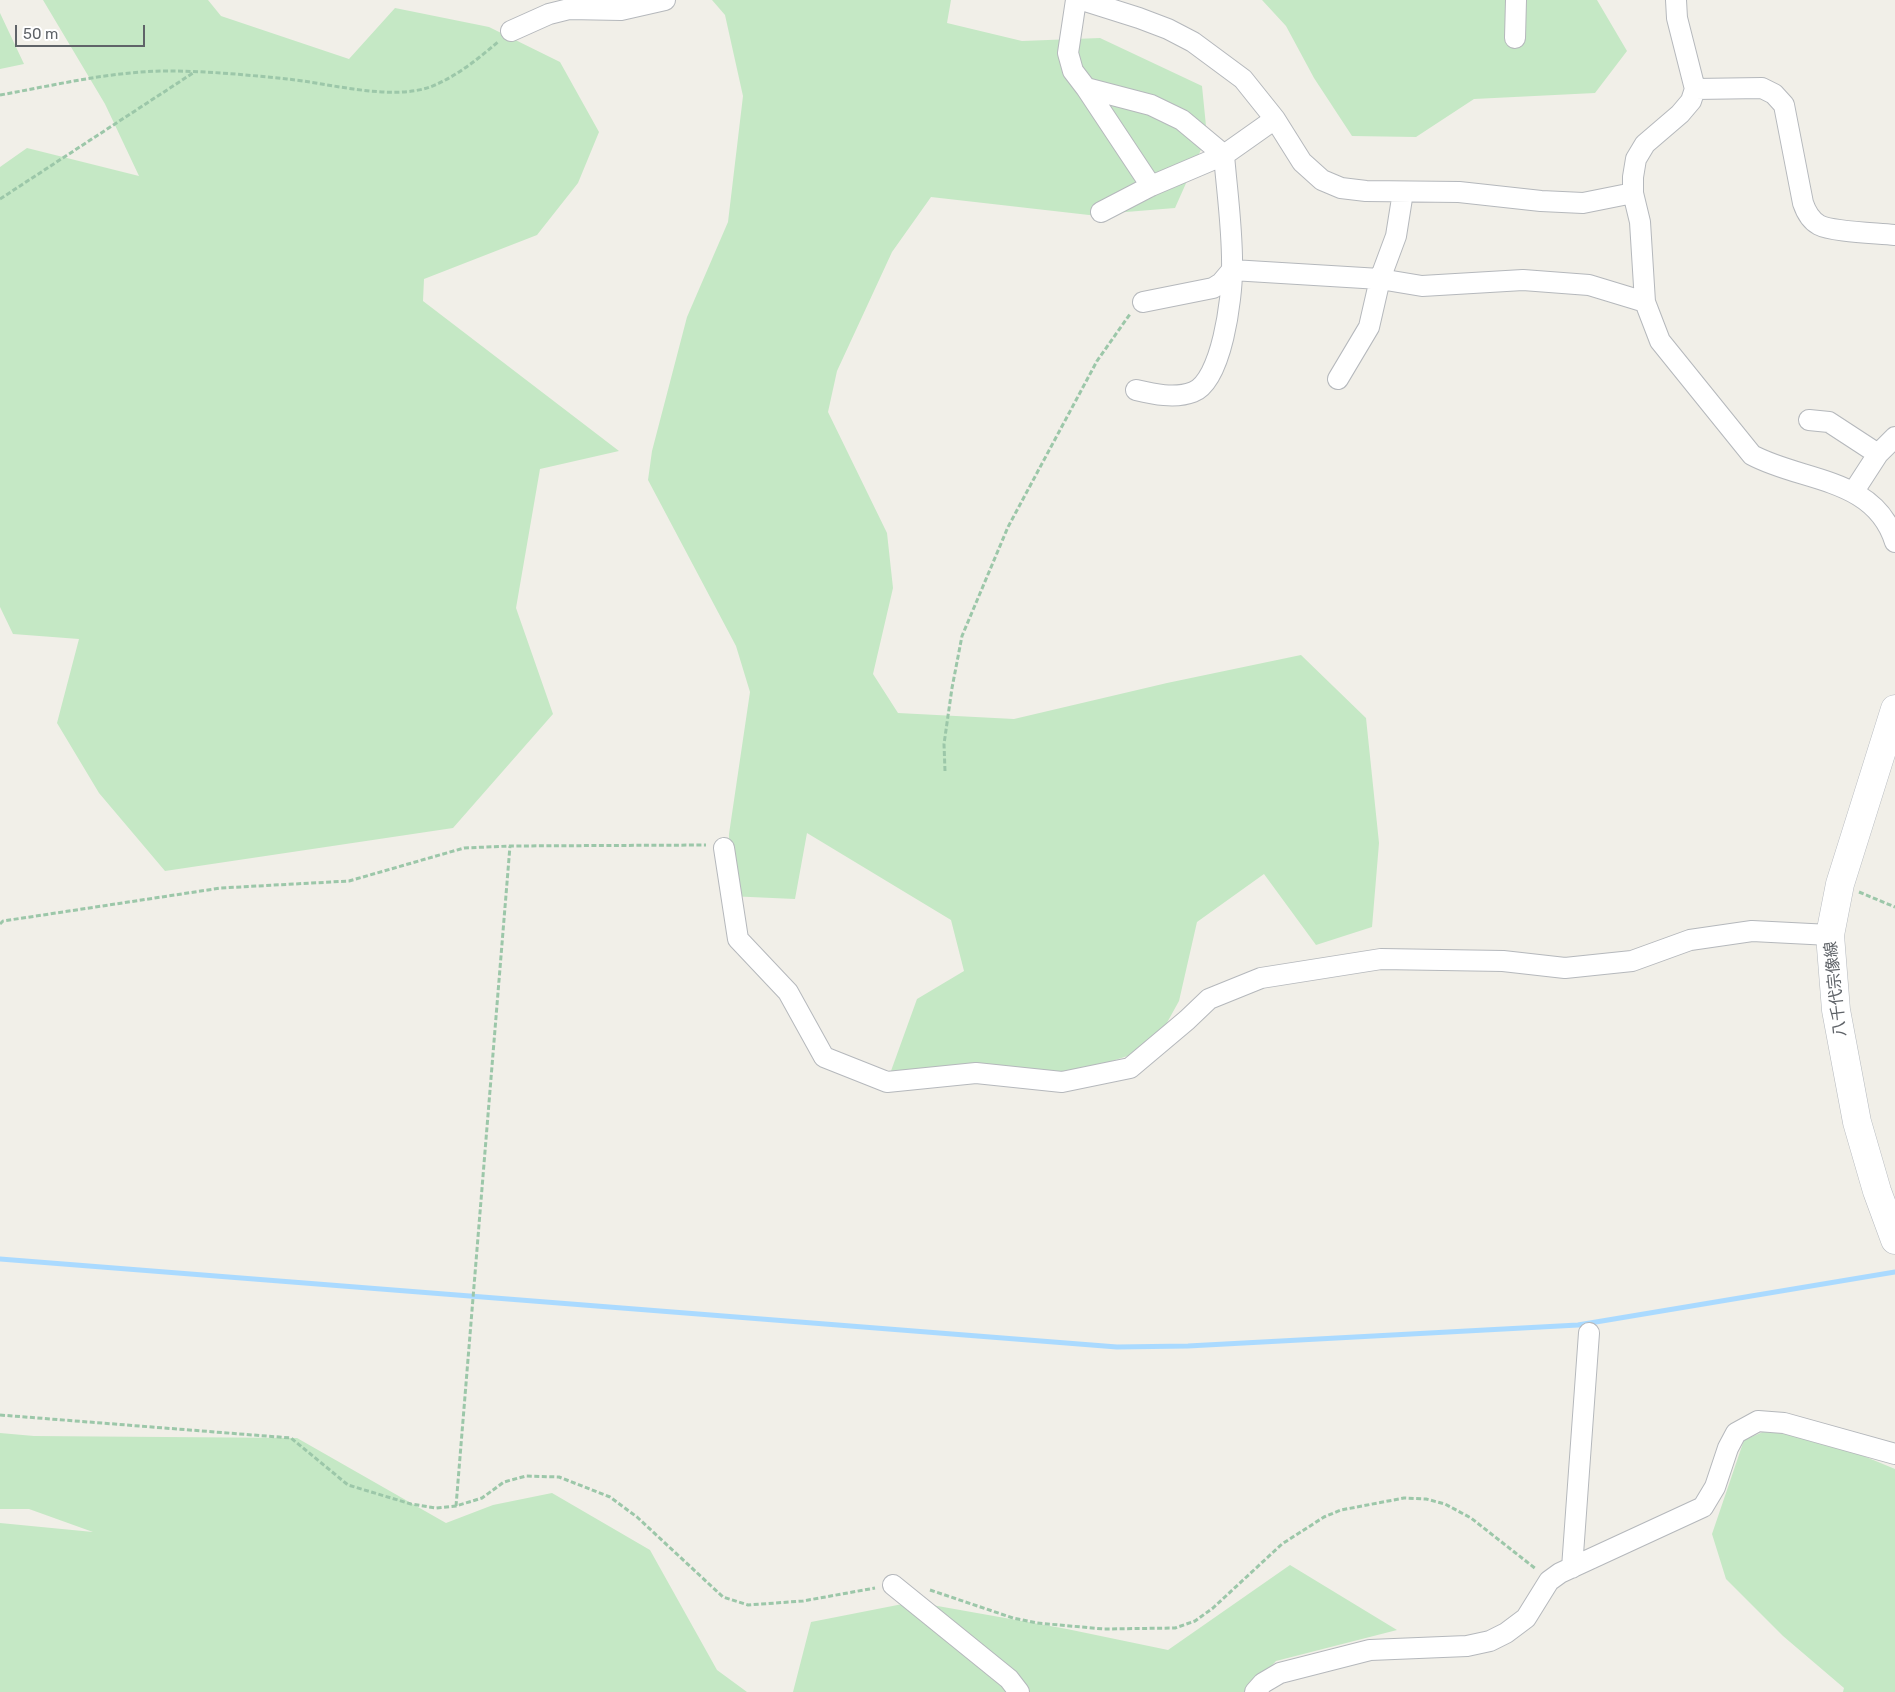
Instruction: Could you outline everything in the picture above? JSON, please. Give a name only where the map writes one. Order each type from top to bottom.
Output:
[{"type":"main road","name":"八千代宗像線","points":[[1895,709],[1840,884],[1830,935],[1836,1010],[1857,1122],[1877,1191],[1895,1240]]},
{"type":"street","points":[[511,31],[549,14],[569,9],[621,10],[665,0]]},
{"type":"street","points":[[1076,0],[1068,53],[1073,71],[1151,186]]},
{"type":"street","points":[[1082,0],[1139,18],[1168,29],[1193,42],[1243,79],[1276,119],[1302,162],[1322,180],[1341,188],[1366,191],[1459,192],[1541,201],[1583,203],[1634,192]]},
{"type":"street","points":[[1515,38],[1516,0]]},
{"type":"street","points":[[1676,0],[1677,18],[1695,89],[1691,101],[1680,114],[1645,144],[1636,159],[1633,177],[1640,222],[1645,302],[1660,341],[1752,455],[1770,464],[1854,491],[1867,500],[1880,514],[1892,532],[1895,542]]},
{"type":"street","points":[[1086,88],[1151,105],[1166,112],[1182,120],[1224,155],[1232,270],[1225,332],[1219,356],[1206,382],[1193,392],[1174,395],[1153,394],[1136,390]]},
{"type":"street","points":[[1695,89],[1762,88],[1774,94],[1784,105],[1803,203],[1808,216],[1819,225],[1831,229],[1895,235]]},
{"type":"street","points":[[1101,212],[1151,186],[1224,155],[1276,119]]},
{"type":"street","points":[[1338,379],[1369,327],[1380,279],[1396,236],[1403,192]]},
{"type":"street","points":[[1232,270],[1380,279],[1422,286],[1523,280],[1589,285],[1645,302]]},
{"type":"street","points":[[1144,302],[1213,288],[1221,283],[1232,270]]},
{"type":"street","points":[[1809,420],[1830,422],[1878,454]]},
{"type":"street","points":[[1854,491],[1878,454],[1895,437]]},
{"type":"street","points":[[724,848],[738,939],[788,992],[824,1057],[887,1082],[976,1073],[1062,1082],[1130,1068],[1188,1020],[1209,999],[1261,978],[1380,959],[1502,961],[1565,968],[1632,961],[1690,940],[1752,932],[1830,935]]},
{"type":"street","points":[[1572,1568],[1589,1333]]},
{"type":"street","points":[[1255,1692],[1263,1684],[1280,1673],[1370,1650],[1467,1646],[1490,1641],[1506,1633],[1526,1618],[1549,1581],[1560,1573],[1702,1507],[1716,1487],[1728,1448],[1736,1433],[1758,1421],[1784,1423],[1895,1454]]},
{"type":"street","points":[[893,1585],[1009,1679],[1019,1692]]},
{"type":"path","points":[[0,95],[98,77],[168,71],[287,79],[373,91],[400,92],[429,87],[457,74],[511,31]]},
{"type":"path","points":[[0,199],[193,72]]},
{"type":"path","points":[[945,771],[944,744],[950,697],[962,636],[1004,536],[1098,361],[1127,317],[1144,302]]},
{"type":"path","points":[[0,924],[3,921],[221,888],[349,881],[464,848],[710,845],[724,848]]},
{"type":"path","points":[[456,1506],[510,846]]},
{"type":"path","points":[[1840,884],[1895,907]]},
{"type":"path","points":[[0,1415],[291,1438],[348,1486],[411,1504],[436,1508],[456,1506],[482,1498],[504,1482],[526,1476],[560,1477],[610,1497],[637,1517],[723,1597],[748,1605],[794,1602],[893,1585]]},
{"type":"path","points":[[926,1589],[1013,1618],[1037,1623],[1104,1629],[1175,1628],[1195,1621],[1213,1608],[1282,1544],[1324,1517],[1341,1510],[1404,1498],[1445,1504],[1471,1518],[1549,1581]]},
{"type":"green space","points":[[43,0],[208,0],[221,16],[349,59],[395,8],[489,27],[560,62],[599,132],[578,183],[537,235],[424,279],[423,301],[619,451],[540,469],[516,608],[553,714],[453,828],[165,871],[99,793],[57,723],[79,639],[13,634],[0,607],[0,167],[27,148],[139,176],[105,104]]},
{"type":"green space","points":[[712,0],[951,0],[947,23],[1022,41],[1100,38],[1202,86],[1207,136],[1175,208],[1089,215],[931,197],[892,252],[837,371],[828,412],[887,533],[893,588],[873,674],[898,713],[1014,719],[1167,683],[1301,655],[1366,718],[1379,843],[1372,927],[1316,945],[1264,874],[1197,922],[1179,1001],[1153,1048],[1077,1072],[887,1082],[917,999],[964,971],[951,920],[807,833],[795,899],[728,896],[729,834],[750,692],[736,646],[648,480],[652,451],[687,317],[728,222],[743,96],[725,15]]},
{"type":"green space","points":[[1262,0],[1597,0],[1627,51],[1595,93],[1474,99],[1416,137],[1352,136],[1314,78],[1286,26]]},
{"type":"green space","points":[[0,13],[24,64],[0,69]]},
{"type":"green space","points":[[1784,1423],[1895,1469],[1895,1692],[1843,1692],[1844,1688],[1783,1636],[1726,1579],[1712,1534],[1744,1440]]},
{"type":"green space","points":[[0,1433],[34,1436],[297,1438],[446,1523],[493,1505],[552,1493],[650,1550],[717,1670],[747,1692],[0,1692],[0,1523],[93,1532],[29,1509],[0,1509]]},
{"type":"green space","points":[[1290,1565],[1397,1630],[1276,1661],[1248,1692],[793,1692],[811,1622],[923,1600],[915,1602],[1067,1629],[1168,1650]]},
{"type":"waterway","points":[[0,1259],[1117,1347],[1188,1346],[1578,1325],[1895,1272]]}]
